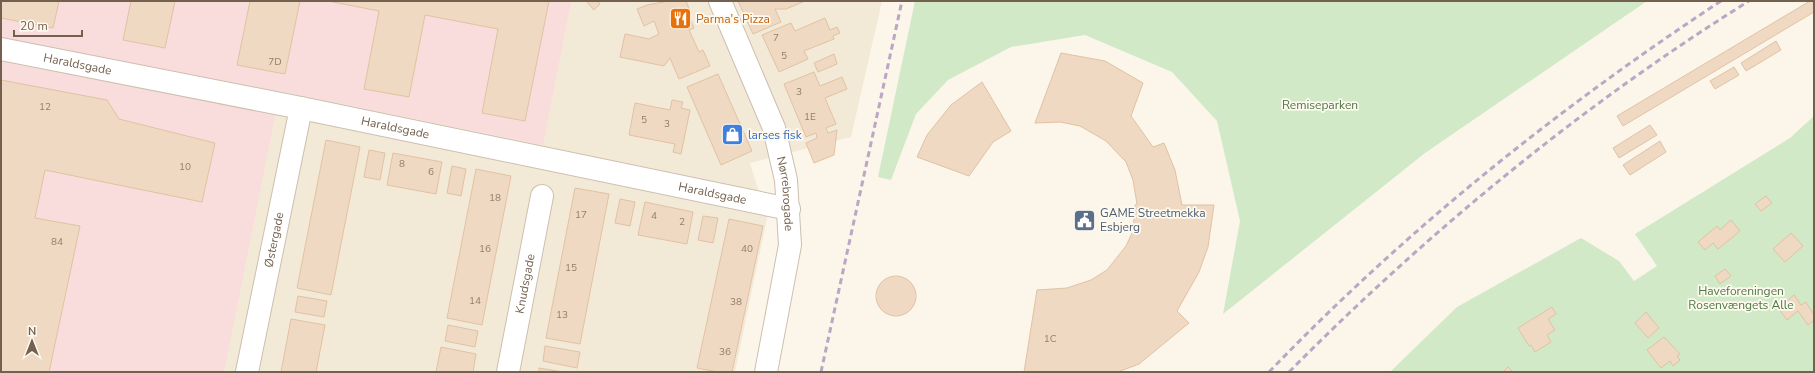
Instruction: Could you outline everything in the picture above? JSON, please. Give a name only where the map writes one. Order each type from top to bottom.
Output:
[{"type":"street","name":"Nørrebrogade","points":[[720,1],[774,128],[786,180],[789,208],[790,245],[766,372]]},
{"type":"street","name":"Haraldsgade","points":[[1,49],[301,108],[789,208]]},
{"type":"street","name":"Østergade","points":[[247,372],[301,108]]},
{"type":"street","name":"Knudsgade","points":[[508,372],[542,196]]},
{"type":"shaded area","points":[[1,1],[882,1],[851,137],[750,163],[767,218],[735,372],[1,372]]},
{"type":"shaded area","points":[[1,1],[571,1],[543,145],[280,91],[224,372],[1,372]]},
{"type":"green space","name":"Remiseparken","points":[[915,1],[1647,1],[1425,153],[1223,314],[1240,221],[1217,121],[1172,72],[1085,35],[1011,47],[948,80],[916,114],[891,180],[878,177]]},
{"type":"green space","name":"Haveforeningen Rosenvængets Alle","points":[[1814,116],[1814,372],[1390,372],[1457,307],[1581,238],[1619,261],[1634,281],[1657,266],[1635,234],[1790,138]]},
{"type":"building","points":[[1,1],[59,1],[53,28],[1,18]]},
{"type":"building","points":[[131,1],[175,1],[165,48],[123,40]]},
{"type":"building","points":[[250,1],[300,1],[285,74],[237,65]]},
{"type":"building","points":[[328,1],[549,1],[525,121],[482,113],[498,29],[425,15],[409,97],[364,89],[379,11]]},
{"type":"building","points":[[586,1],[598,1],[600,4],[594,10]]},
{"type":"building","points":[[669,1],[686,1],[691,13],[688,14],[694,28],[689,30],[699,52],[703,50],[710,66],[679,79],[670,58],[664,66],[620,57],[625,34],[649,39],[659,34],[654,21],[644,26],[637,9],[647,5]]},
{"type":"building","points":[[738,1],[805,1],[786,9],[775,9],[781,22],[753,34]]},
{"type":"building","points":[[1810,1],[1814,1],[1814,12],[1623,126],[1617,116]]},
{"type":"building","points":[[825,18],[830,30],[837,27],[840,33],[833,36],[834,39],[804,51],[808,59],[779,72],[762,35],[791,23],[795,31]]},
{"type":"building","points":[[1776,41],[1781,50],[1746,71],[1741,63]]},
{"type":"building","points":[[1061,53],[1105,61],[1143,83],[1131,116],[1153,147],[1164,143],[1175,170],[1182,205],[1214,205],[1208,247],[1199,272],[1177,311],[1189,323],[1139,364],[1118,372],[1024,372],[1037,290],[1067,288],[1091,280],[1107,270],[1126,246],[1133,231],[1135,205],[1137,204],[1133,180],[1126,162],[1106,141],[1080,126],[1060,122],[1035,123]]},
{"type":"building","points":[[834,54],[837,64],[818,72],[814,63]]},
{"type":"building","points":[[1734,67],[1739,75],[1715,89],[1710,81]]},
{"type":"building","points":[[814,72],[820,86],[842,77],[847,89],[825,98],[836,124],[826,128],[828,133],[837,130],[834,155],[814,163],[806,143],[817,138],[816,133],[806,137],[784,84]]},
{"type":"building","points":[[718,74],[752,151],[721,165],[687,87]]},
{"type":"building","points":[[1,80],[107,100],[119,119],[215,143],[202,202],[45,170],[35,218],[80,226],[49,372],[1,372]]},
{"type":"building","points":[[982,82],[1011,131],[993,142],[969,176],[917,157],[927,135],[951,105]]},
{"type":"building","points":[[672,100],[683,102],[681,108],[690,110],[681,154],[673,152],[675,144],[629,135],[635,103],[670,110]]},
{"type":"building","points":[[1650,125],[1657,135],[1619,158],[1613,148]]},
{"type":"building","points":[[326,140],[360,147],[331,295],[297,288]]},
{"type":"building","points":[[1660,141],[1666,152],[1630,175],[1623,165]]},
{"type":"building","points":[[369,150],[385,153],[380,180],[364,177]]},
{"type":"building","points":[[393,153],[442,162],[436,194],[387,185]]},
{"type":"building","points":[[452,166],[466,169],[461,196],[447,193]]},
{"type":"building","points":[[476,169],[511,176],[482,325],[447,318]]},
{"type":"building","points":[[575,188],[609,194],[580,344],[546,338]]},
{"type":"building","points":[[1766,196],[1772,203],[1761,211],[1755,204]]},
{"type":"building","points":[[620,199],[635,202],[630,226],[615,223]]},
{"type":"building","points":[[645,202],[693,212],[687,244],[638,235]]},
{"type":"building","points":[[703,216],[718,218],[713,243],[698,240]]},
{"type":"building","points":[[729,219],[763,226],[732,372],[718,372],[697,368]]},
{"type":"building","points":[[1731,220],[1740,231],[1718,249],[1713,243],[1705,250],[1698,242],[1717,226],[1720,230]]},
{"type":"building","points":[[1791,233],[1803,246],[1785,262],[1773,249]]},
{"type":"building","points":[[1725,269],[1731,276],[1720,284],[1715,276]]},
{"type":"building","points":[[892,276],[900,276],[907,279],[913,285],[916,296],[913,307],[907,313],[900,316],[892,316],[885,313],[879,307],[876,300],[876,292],[879,285],[885,279]]},
{"type":"building","points":[[1794,295],[1801,305],[1806,302],[1814,315],[1814,320],[1808,325],[1798,311],[1787,320],[1778,308]]},
{"type":"building","points":[[298,296],[327,301],[324,317],[295,312]]},
{"type":"building","points":[[1552,307],[1556,314],[1548,319],[1555,330],[1547,335],[1551,342],[1535,352],[1531,345],[1529,346],[1518,328]]},
{"type":"building","points":[[1646,312],[1659,328],[1648,338],[1635,323]]},
{"type":"building","points":[[291,319],[325,325],[316,372],[281,372]]},
{"type":"building","points":[[448,325],[478,331],[475,347],[445,341]]},
{"type":"building","points":[[1664,337],[1680,354],[1677,356],[1680,360],[1673,366],[1670,361],[1661,368],[1647,350]]},
{"type":"building","points":[[545,346],[580,352],[577,368],[543,361]]},
{"type":"building","points":[[441,347],[476,354],[473,372],[436,372]]},
{"type":"building","points":[[1508,367],[1513,372],[1503,372]]},
{"type":"building","points":[[539,368],[563,372],[539,372]]},
{"type":"railway","points":[[821,372],[902,1]]},
{"type":"railway","points":[[1269,372],[1374,269],[1485,174],[1542,128],[1600,85],[1721,1]]},
{"type":"railway","points":[[1289,372],[1396,270],[1508,173],[1626,83],[1749,1]]},
{"type":"place","name":"Parma's Pizza","points":[[681,19]]},
{"type":"place","name":"larses fisk","points":[[733,135]]},
{"type":"place","name":"GAME Streetmekka Esbjerg","points":[[1085,220]]}]
